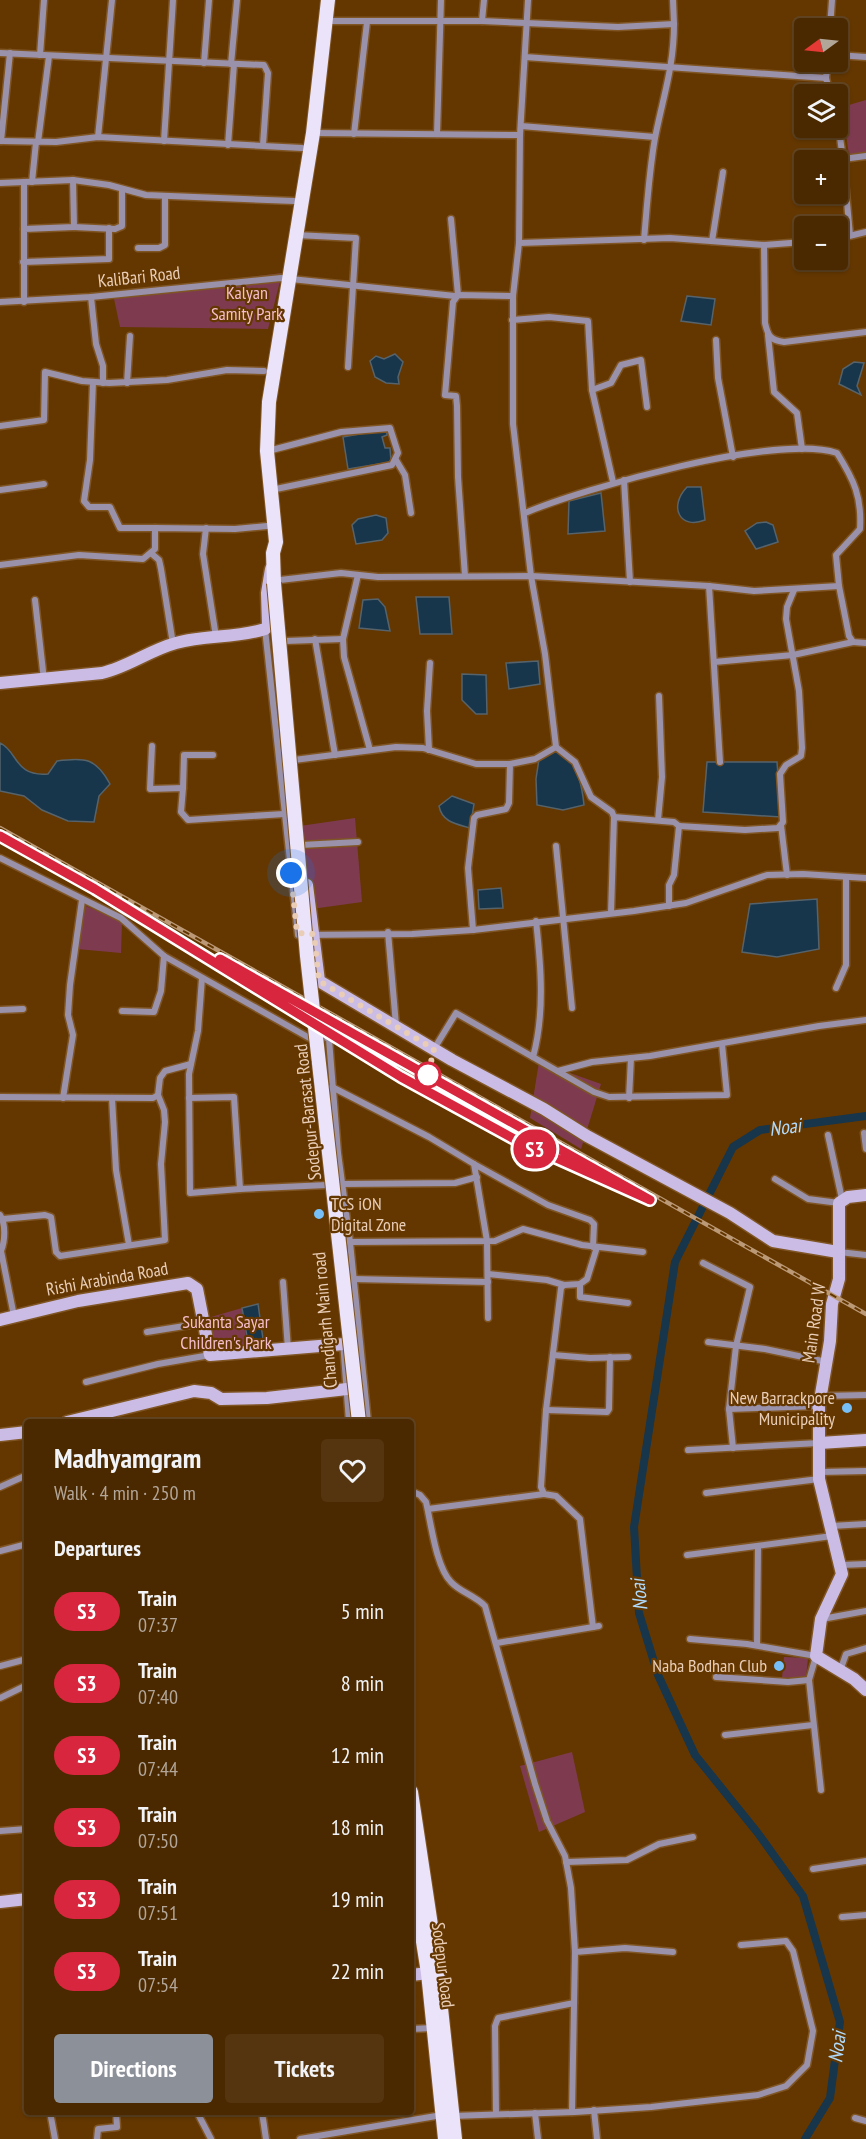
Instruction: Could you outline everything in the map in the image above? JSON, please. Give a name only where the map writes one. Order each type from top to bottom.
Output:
[{"type":"main road","points":[[273,558],[276,542],[267,451],[269,402],[319,0]]},
{"type":"main road","points":[[273,558],[267,526],[260,438],[264,371],[296,235],[313,133],[328,0]]},
{"type":"main road","name":"Sodepur-Barasat Road","points":[[273,558],[277,581],[307,956],[359,1419]]},
{"type":"main road","points":[[414,1817],[433,1972],[446,2116],[455,2139]]},
{"type":"main road","name":"Sodepur Road","points":[[414,1881],[433,1972],[433,2028],[446,2116],[445,2139]]},
{"type":"street","points":[[40,55],[44,0]]},
{"type":"street","points":[[98,137],[112,0]]},
{"type":"street","points":[[164,141],[173,0]]},
{"type":"street","points":[[204,63],[209,0]]},
{"type":"street","points":[[228,145],[237,0]]},
{"type":"street","points":[[437,134],[441,0]]},
{"type":"street","points":[[482,21],[484,0]]},
{"type":"street","points":[[528,0],[520,135],[519,243],[512,320],[513,424],[531,576],[545,654],[556,747],[575,762],[591,797],[612,812],[614,817],[611,914]]},
{"type":"street","points":[[644,240],[655,137],[672,68],[673,0]]},
{"type":"street","points":[[831,18],[832,0]]},
{"type":"street","points":[[326,21],[482,21],[618,27],[674,24]]},
{"type":"street","points":[[354,134],[367,22]]},
{"type":"street","points":[[0,53],[170,59],[266,67],[263,145]]},
{"type":"street","points":[[10,53],[1,141],[37,142],[98,137],[302,148]]},
{"type":"street","points":[[32,182],[49,56]]},
{"type":"street","points":[[848,56],[866,57]]},
{"type":"street","points":[[525,57],[826,78]]},
{"type":"street","points":[[827,72],[828,84]]},
{"type":"street","points":[[521,126],[655,137]]},
{"type":"street","points":[[313,133],[520,135]]},
{"type":"street","points":[[848,158],[866,156]]},
{"type":"street","points":[[712,241],[723,172]]},
{"type":"street","points":[[73,180],[74,227]]},
{"type":"street","points":[[0,183],[73,180],[165,197],[294,201]]},
{"type":"street","points":[[24,182],[24,302]]},
{"type":"street","points":[[24,229],[122,226],[122,189]]},
{"type":"street","points":[[138,248],[159,248],[165,245],[165,197]]},
{"type":"street","points":[[847,204],[850,235],[866,232]]},
{"type":"street","points":[[451,219],[457,295],[445,395],[456,396],[458,477],[465,576]]},
{"type":"street","points":[[23,262],[110,260],[109,228]]},
{"type":"street","points":[[296,235],[356,238],[348,367]]},
{"type":"street","points":[[519,243],[687,238],[764,245],[794,243]]},
{"type":"street","points":[[764,245],[765,323],[774,392],[797,413],[802,449]]},
{"type":"street","name":"KaliBari Road","points":[[0,302],[91,297],[285,278],[457,295],[513,296]]},
{"type":"street","points":[[91,297],[103,383]]},
{"type":"street","points":[[512,320],[549,317],[588,321],[592,390],[613,482]]},
{"type":"street","points":[[768,335],[773,340],[784,342],[866,332]]},
{"type":"street","points":[[127,382],[130,336]]},
{"type":"street","points":[[716,340],[718,378],[733,457]]},
{"type":"street","points":[[592,390],[611,383],[621,365],[641,360],[647,407]]},
{"type":"street","points":[[0,426],[44,420],[45,372],[103,383],[167,380],[227,369],[264,371]]},
{"type":"street","points":[[93,382],[90,460],[84,501],[89,507],[110,507],[120,528],[267,526]]},
{"type":"street","points":[[267,451],[341,432],[390,428],[398,453],[392,465],[271,490]]},
{"type":"street","points":[[525,513],[613,482],[733,457],[802,449],[837,453],[863,493],[860,529],[838,550],[835,559],[849,636],[853,642]]},
{"type":"street","points":[[396,460],[405,475],[411,513]]},
{"type":"street","points":[[624,480],[630,582]]},
{"type":"street","points":[[0,490],[44,484]]},
{"type":"street","points":[[0,566],[79,555],[143,559],[152,554],[155,549],[156,528]]},
{"type":"street","points":[[206,528],[203,554],[216,637]]},
{"type":"street","points":[[152,554],[159,560],[173,644]]},
{"type":"street","points":[[273,558],[267,580],[268,626],[265,629],[297,933],[412,934],[473,930],[686,903],[750,879],[787,875],[866,878]]},
{"type":"street","points":[[839,586],[754,591],[709,586],[531,576],[321,574],[277,581],[285,641],[301,845],[319,981],[434,1049],[544,1109],[587,1136],[730,1213],[773,1241],[866,1256]]},
{"type":"street","points":[[358,575],[343,639],[348,676],[370,750]]},
{"type":"street","points":[[709,586],[720,762]]},
{"type":"street","points":[[787,875],[781,825],[780,774],[786,765],[801,756],[802,748],[799,691],[786,619],[787,608],[794,590]]},
{"type":"street","points":[[35,600],[44,680]]},
{"type":"street","points":[[0,683],[44,680],[116,670],[173,644],[265,629]]},
{"type":"street","points":[[315,639],[335,755]]},
{"type":"street","points":[[285,641],[343,639]]},
{"type":"street","points":[[714,662],[793,655],[853,642],[866,643]]},
{"type":"street","points":[[429,750],[427,711],[430,663]]},
{"type":"street","points":[[658,820],[662,777],[660,696]]},
{"type":"street","points":[[152,746],[150,789],[183,788]]},
{"type":"street","points":[[294,760],[396,747],[429,750],[476,764],[510,764],[535,759],[556,747]]},
{"type":"street","points":[[213,755],[184,755],[182,812],[188,820],[284,814]]},
{"type":"street","points":[[473,930],[468,868],[474,818],[477,815],[506,809],[509,803],[510,764]]},
{"type":"street","points":[[614,817],[674,822],[679,826],[745,830],[774,828],[781,825]]},
{"type":"street","points":[[669,906],[669,885],[674,875],[679,826]]},
{"type":"street","points":[[301,845],[358,843]]},
{"type":"street","points":[[556,846],[572,1008]]},
{"type":"street","points":[[0,858],[121,918],[164,956],[313,1040],[322,1036],[329,1039],[332,1087],[368,1419]]},
{"type":"street","points":[[836,988],[846,965],[846,878]]},
{"type":"street","points":[[63,1098],[73,1035],[68,1015],[70,985],[82,900]]},
{"type":"street","points":[[533,1057],[537,1042],[541,989],[536,921]]},
{"type":"street","points":[[388,932],[396,1025]]},
{"type":"street","points":[[123,1011],[154,1012],[161,991],[164,956]]},
{"type":"street","points":[[202,978],[189,1098],[190,1193],[327,1185]]},
{"type":"street","points":[[0,1011],[23,1009]]},
{"type":"street","points":[[434,1049],[456,1014],[594,1092],[629,1098],[727,1095],[722,1044]]},
{"type":"street","points":[[558,1071],[592,1062],[631,1058],[866,1020]]},
{"type":"street","name":"Chandigarh Main road","points":[[313,1040],[344,1344],[349,1419]]},
{"type":"street","points":[[629,1098],[631,1058]]},
{"type":"street","points":[[14,1316],[1,1251],[4,1243],[1,1217],[45,1215],[51,1217],[56,1252],[60,1257],[165,1240],[161,1164],[164,1110],[158,1095],[160,1078],[165,1071],[191,1064]]},
{"type":"street","points":[[332,1087],[429,1137],[548,1205],[590,1220],[594,1224],[595,1247],[591,1271],[580,1284],[580,1297],[628,1303]]},
{"type":"street","points":[[0,1097],[153,1098],[158,1095]]},
{"type":"street","points":[[189,1098],[234,1097],[240,1189]]},
{"type":"street","points":[[112,1098],[116,1170],[129,1245]]},
{"type":"street","points":[[864,1133],[866,1149]]},
{"type":"street","points":[[828,1135],[840,1201]]},
{"type":"street","points":[[474,1164],[487,1241],[488,1318]]},
{"type":"street","points":[[342,1184],[455,1183],[477,1177]]},
{"type":"street","points":[[775,1179],[808,1198],[840,1201],[866,1196]]},
{"type":"street","name":"Main Road W","points":[[840,1201],[839,1279],[832,1304],[827,1362],[820,1401],[819,1476],[841,1565]]},
{"type":"street","points":[[350,1242],[495,1241],[523,1229],[595,1247],[643,1252]]},
{"type":"street","points":[[703,1263],[750,1287],[736,1346],[729,1409],[733,1448]]},
{"type":"street","points":[[488,1274],[547,1280],[564,1285],[580,1284]]},
{"type":"street","points":[[353,1279],[488,1282]]},
{"type":"street","points":[[283,1282],[288,1350]]},
{"type":"street","name":"Rishi Arabinda Road","points":[[0,1320],[78,1301],[188,1283],[197,1289],[210,1355]]},
{"type":"street","points":[[544,1494],[541,1487],[546,1410],[564,1285]]},
{"type":"street","points":[[147,1332],[203,1323]]},
{"type":"street","points":[[708,1342],[827,1362]]},
{"type":"street","points":[[86,1382],[158,1364],[210,1355],[344,1344]]},
{"type":"street","points":[[553,1355],[628,1357]]},
{"type":"street","points":[[546,1410],[607,1412],[609,1409],[610,1357]]},
{"type":"street","points":[[93,1419],[110,1417],[194,1391],[211,1393],[221,1399],[267,1398],[347,1389]]},
{"type":"street","points":[[729,1409],[866,1395]]},
{"type":"street","points":[[0,1435],[24,1432]]},
{"type":"street","points":[[688,1449],[866,1440]]},
{"type":"street","points":[[706,1493],[866,1471]]},
{"type":"street","points":[[0,1487],[24,1476]]},
{"type":"street","points":[[414,1492],[420,1495],[428,1509],[443,1568],[450,1581],[459,1589],[474,1595],[484,1606],[497,1643],[535,1784],[566,1862],[574,1918],[575,1952],[572,2112]]},
{"type":"street","points":[[428,1509],[544,1494],[556,1496],[580,1519],[596,1626],[497,1643]]},
{"type":"street","points":[[687,1555],[758,1547],[866,1524]]},
{"type":"street","points":[[0,1551],[24,1545]]},
{"type":"street","points":[[757,1645],[758,1547]]},
{"type":"street","points":[[821,1790],[809,1680],[816,1656],[821,1619],[842,1574],[841,1565],[866,1564]]},
{"type":"street","points":[[821,1619],[866,1611]]},
{"type":"street","points":[[690,1638],[757,1645],[816,1656],[854,1679],[866,1690]]},
{"type":"street","points":[[840,1672],[846,1654],[866,1648]]},
{"type":"street","points":[[0,1665],[24,1660]]},
{"type":"street","points":[[716,1677],[788,1682],[809,1680]]},
{"type":"street","points":[[0,1698],[24,1686]]},
{"type":"street","points":[[725,1735],[813,1725]]},
{"type":"street","points":[[0,1831],[24,1829]]},
{"type":"street","points":[[566,1862],[627,1860],[659,1844],[693,1837]]},
{"type":"street","points":[[813,1869],[866,1861]]},
{"type":"street","points":[[0,1902],[24,1899]]},
{"type":"street","points":[[842,1917],[866,1915]]},
{"type":"street","points":[[300,2139],[446,2116],[572,2112],[758,2095],[786,2086],[802,2073],[810,2056],[813,2031],[793,1951],[786,1941],[741,1945]]},
{"type":"street","points":[[575,1952],[625,1948],[673,1952]]},
{"type":"street","points":[[414,1975],[433,1972]]},
{"type":"street","points":[[496,2114],[495,2026],[498,2018],[574,2003]]},
{"type":"street","points":[[414,2029],[433,2028]]},
{"type":"street","points":[[594,2110],[597,2139]]},
{"type":"street","points":[[535,2113],[538,2139]]},
{"type":"street","points":[[51,2115],[55,2139]]},
{"type":"street","points":[[98,2139],[98,2129],[117,2127],[116,2115]]},
{"type":"street","points":[[199,2115],[211,2139]]},
{"type":"street","points":[[262,2115],[266,2139]]},
{"type":"street","points":[[855,2118],[866,2121]]},
{"type":"green space","points":[[866,100],[866,153],[849,155],[847,138],[848,105]]},
{"type":"green space","name":"Kalyan Samity Park","points":[[282,273],[268,329],[120,327],[113,294]]},
{"type":"green space","points":[[355,818],[362,902],[297,911],[286,828]]},
{"type":"green space","points":[[83,905],[122,921],[121,953],[77,949]]},
{"type":"green space","points":[[539,1062],[601,1084],[581,1149],[530,1118]]},
{"type":"green space","name":"Sukanta Sayar Children's Park","points":[[242,1308],[247,1348],[212,1352],[204,1319]]},
{"type":"green space","points":[[784,1657],[808,1658],[806,1677],[782,1678]]},
{"type":"green space","points":[[572,1752],[585,1812],[539,1832],[520,1766]]},
{"type":"water","points":[[687,296],[715,299],[711,325],[681,321]]},
{"type":"water","points":[[395,354],[403,362],[398,377],[399,384],[386,383],[375,377],[370,361],[376,356],[384,359]]},
{"type":"water","points":[[854,362],[864,363],[857,386],[861,395],[839,384],[843,369]]},
{"type":"water","points":[[386,429],[387,435],[382,437],[385,448],[390,448],[391,462],[348,469],[343,437]]},
{"type":"water","points":[[687,487],[701,487],[705,520],[689,522],[680,515],[678,502]]},
{"type":"water","points":[[601,493],[605,531],[568,534],[569,501]]},
{"type":"water","points":[[376,515],[386,518],[388,533],[382,540],[356,544],[352,525],[358,519]]},
{"type":"water","points":[[766,522],[773,525],[778,542],[756,549],[745,531],[757,523]]},
{"type":"water","points":[[416,597],[449,597],[452,634],[420,634]]},
{"type":"water","points":[[378,599],[385,607],[390,631],[359,628],[363,600]]},
{"type":"water","points":[[538,661],[540,684],[509,689],[506,663]]},
{"type":"water","points":[[462,674],[486,675],[487,714],[476,714],[462,700]]},
{"type":"water","points":[[0,743],[29,772],[48,774],[57,761],[75,759],[89,761],[100,769],[110,784],[99,796],[94,822],[68,821],[42,810],[24,796],[0,791]]},
{"type":"water","points":[[551,751],[565,753],[573,765],[581,784],[584,805],[563,810],[537,805],[536,779],[539,759]]},
{"type":"water","points":[[707,762],[777,762],[781,817],[703,812]]},
{"type":"water","points":[[452,796],[474,804],[470,828],[450,822],[443,816],[439,806]]},
{"type":"water","points":[[501,888],[503,908],[479,909],[478,890]]},
{"type":"water","points":[[817,899],[819,949],[777,957],[742,952],[750,904]]},
{"type":"water","points":[[258,1304],[264,1346],[249,1348],[242,1308]]},
{"type":"waterway","name":"Noai","points":[[805,2139],[830,2098],[840,2022],[803,1896],[757,1832],[695,1755],[658,1675],[639,1613],[634,1527],[675,1262],[733,1147],[760,1130],[866,1116]]},
{"type":"railway","points":[[0,828],[866,1314]]},
{"type":"railway","points":[[112,900],[275,998],[362,1055],[498,1132],[648,1199]]},
{"type":"train","name":"S3","points":[[0,836],[95,889],[139,918],[266,992],[362,1055],[498,1132],[650,1200],[220,959]]},
{"type":"place","name":"TCS iON Digital Zone","points":[[319,1214]]},
{"type":"place","name":"New Barrackpore Municipality","points":[[847,1408]]},
{"type":"place","name":"Naba Bodhan Club","points":[[779,1666]]},
{"type":"route","points":[[291,873],[297,933],[298,935],[314,934],[319,981],[434,1049],[428,1075]]}]
